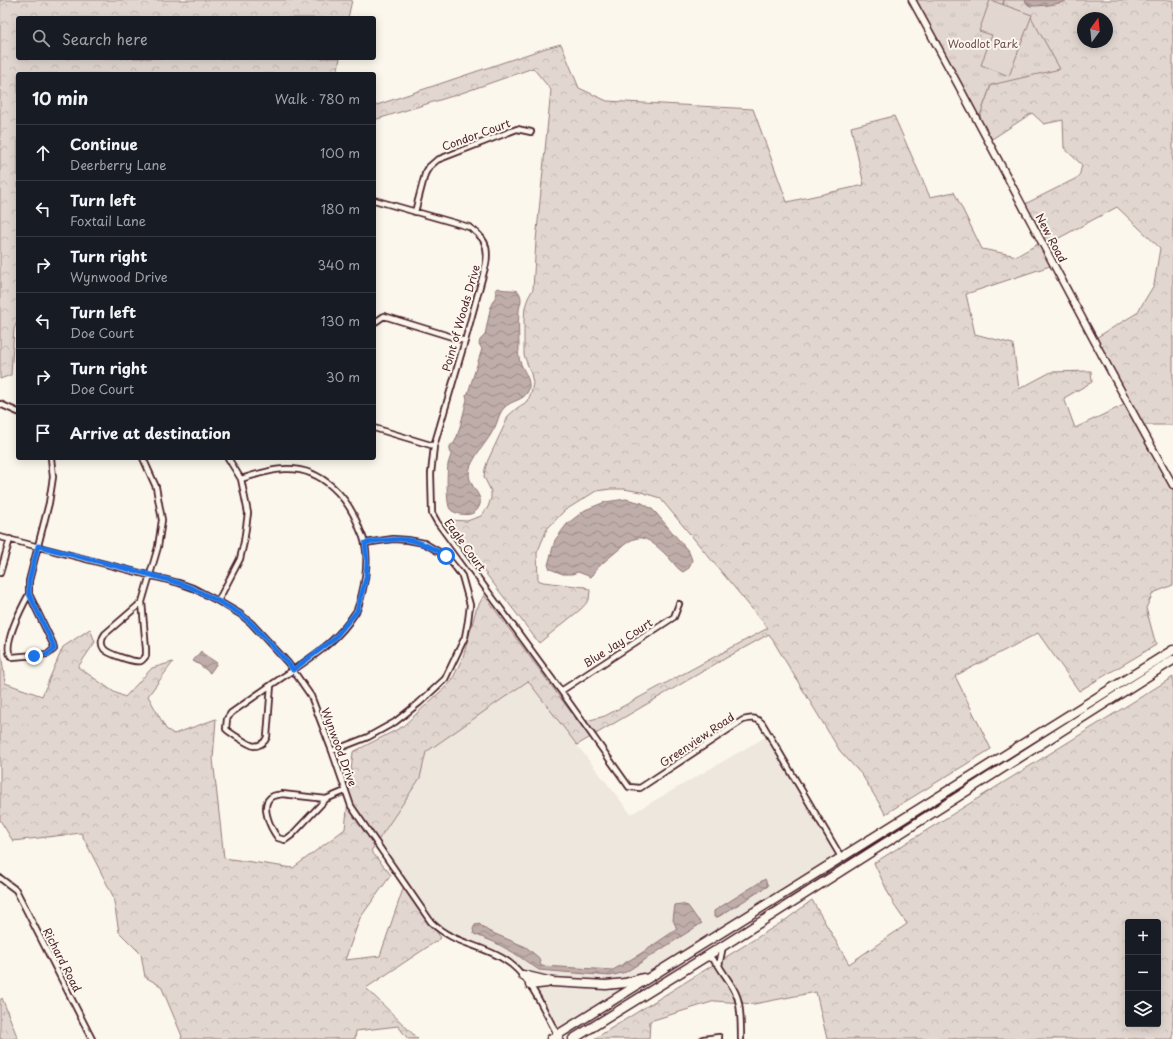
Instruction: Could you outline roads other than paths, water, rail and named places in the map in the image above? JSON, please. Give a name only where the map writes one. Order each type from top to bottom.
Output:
[{"type":"highway","points":[[556,1038],[651,976],[1173,650]]},
{"type":"highway","points":[[573,1039],[706,957],[1162,667],[1173,662]]},
{"type":"highway","points":[[523,976],[552,982],[606,985],[625,983],[651,976]]},
{"type":"highway","points":[[530,985],[552,982]]},
{"type":"street","name":"New Road","points":[[912,0],[956,79],[1057,271],[1173,485]]},
{"type":"street","name":"Condor Court","points":[[415,212],[425,174],[429,167],[437,160],[517,129],[531,132]]},
{"type":"street","name":"Point of Woods Drive","points":[[376,201],[469,227],[477,232],[483,239],[488,255],[465,341],[434,446]]},
{"type":"street","points":[[376,322],[384,316],[465,341]]},
{"type":"street","points":[[0,404],[16,411]]},
{"type":"street","points":[[376,429],[434,446]]},
{"type":"street","name":"Eagle Court","points":[[434,446],[431,474],[432,513],[434,517],[561,691]]},
{"type":"street","points":[[29,594],[54,649],[48,654],[12,657],[8,650],[10,634],[29,594],[29,581],[49,503],[52,477],[51,460]]},
{"type":"street","points":[[142,602],[102,638],[104,648],[117,656],[135,662],[144,659],[146,656],[142,602],[159,543],[162,520],[156,487],[144,460]]},
{"type":"street","points":[[218,601],[240,559],[248,513],[241,479],[229,460]]},
{"type":"street","points":[[241,479],[257,474],[286,469],[302,470],[322,478],[339,492],[356,516],[365,543],[367,561],[366,578],[357,611],[334,639],[293,670],[271,685],[231,713],[227,719],[226,729],[253,746],[262,744],[266,741],[271,685]]},
{"type":"street","name":"Wynwood Drive","points":[[0,537],[179,583],[218,601],[240,614],[251,623],[288,663],[311,696],[351,806],[431,922],[441,931],[454,938],[501,957],[512,964],[530,985],[556,1038]]},
{"type":"street","points":[[0,573],[10,539]]},
{"type":"street","points":[[332,752],[368,737],[395,722],[440,684],[445,679],[459,651],[465,637],[468,621],[470,605],[462,576],[446,556],[424,543],[408,540],[393,539],[365,543]]},
{"type":"street","name":"Blue Jay Court","points":[[561,691],[674,617],[679,604]]},
{"type":"street","name":"Greenview Road","points":[[561,691],[629,787],[634,788],[640,788],[743,720],[749,718],[759,720],[841,857]]},
{"type":"street","points":[[326,800],[282,794],[273,796],[267,800],[265,807],[272,830],[278,838],[285,840],[326,800],[345,791]]},
{"type":"street","name":"Richard Road","points":[[0,878],[16,890],[92,1039]]},
{"type":"street","points":[[719,966],[723,946]]},
{"type":"street","points":[[706,957],[712,959],[719,966],[738,998],[740,1005],[741,1039]]},
{"type":"street","points":[[703,1039],[719,1037],[719,1039]]},
{"type":"water","points":[[1025,0],[1068,0],[1049,5],[1030,6]]},
{"type":"water","points":[[498,288],[518,291],[520,295],[519,355],[520,361],[528,378],[529,387],[524,397],[507,405],[502,410],[493,432],[474,458],[469,471],[472,484],[480,499],[480,504],[474,513],[460,514],[450,509],[448,501],[447,473],[451,455],[450,448],[456,440],[467,399],[466,395],[468,393],[482,349],[479,344],[480,340],[485,335],[491,305],[497,294],[495,290]]},
{"type":"water","points":[[626,499],[642,503],[656,513],[689,552],[692,560],[689,568],[683,572],[681,571],[655,545],[646,539],[638,538],[629,541],[599,566],[591,577],[578,572],[563,574],[550,569],[548,565],[555,540],[567,524],[585,510],[605,502]]},
{"type":"water","points":[[201,651],[217,663],[210,673],[193,661]]},
{"type":"water","points":[[765,879],[768,886],[718,917],[714,917],[714,911]]},
{"type":"water","points":[[681,904],[688,906],[702,923],[626,972],[610,976],[539,970],[514,953],[494,942],[474,934],[473,929],[475,925],[479,924],[488,931],[526,947],[539,958],[541,966],[613,970],[677,929],[673,920],[675,905]]},
{"type":"park label","name":"Woodlot Park","points":[[983,44]]}]
